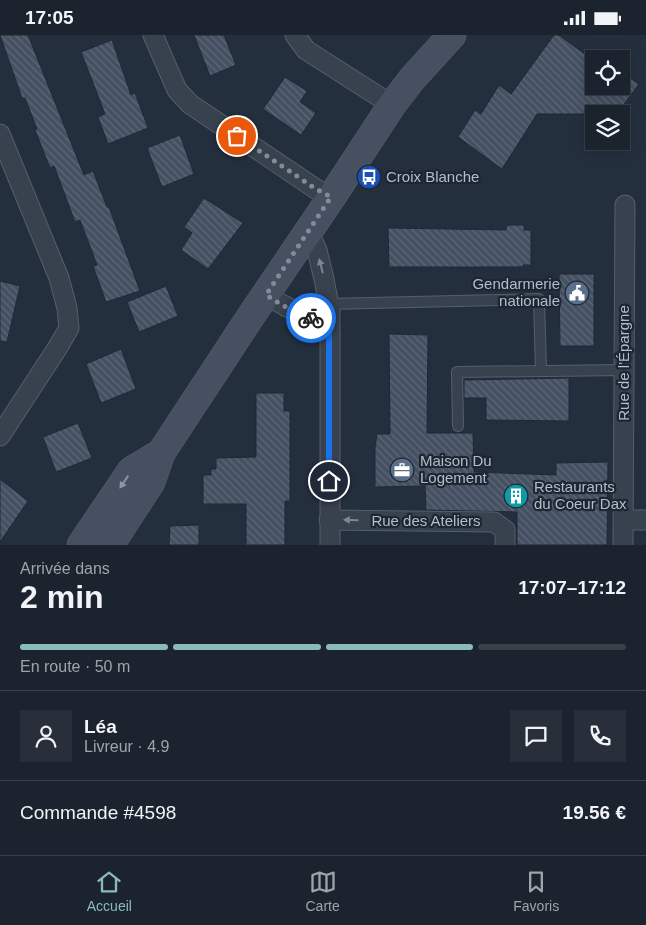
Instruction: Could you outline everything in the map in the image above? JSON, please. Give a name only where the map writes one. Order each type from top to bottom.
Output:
[{"type":"main road","points":[[110,545],[151,482],[161,453],[392,105],[412,79],[452,35]]},
{"type":"main road","points":[[80,545],[131,471],[161,453]]},
{"type":"street","points":[[153,35],[177,90],[190,104],[316,189],[331,197]]},
{"type":"street","points":[[295,35],[306,50],[392,105]]},
{"type":"street","points":[[0,134],[59,278],[67,307],[69,328],[0,436]]},
{"type":"street","name":"Rue de l'Épargne","points":[[624,545],[625,205]]},
{"type":"street","points":[[308,231],[317,249],[330,311],[330,545]]},
{"type":"street","points":[[266,295],[312,319],[329,332]]},
{"type":"street","name":"Rue des Ateliers","points":[[329,520],[494,522],[504,530],[505,545]]},
{"type":"street","points":[[623,520],[646,520]]},
{"type":"lane","points":[[328,304],[539,299],[541,370]]},
{"type":"lane","points":[[458,426],[457,372],[624,370]]},
{"type":"building","points":[[0,35],[28,35],[84,175],[93,171],[107,207],[109,207],[140,291],[106,302],[93,266],[97,265],[80,220],[75,222],[54,166],[50,168],[25,98],[22,98]]},
{"type":"building","points":[[194,35],[224,35],[236,65],[210,76]]},
{"type":"building","points":[[554,35],[559,35],[585,54],[585,95],[630,95],[630,78],[639,84],[624,105],[585,105],[585,114],[537,114],[502,169],[458,137],[475,110],[481,114],[499,85],[511,94]]},
{"type":"building","points":[[112,40],[131,95],[135,93],[148,128],[108,144],[98,117],[105,114],[81,52]]},
{"type":"building","points":[[285,77],[307,91],[300,102],[316,113],[301,135],[263,109]]},
{"type":"building","points":[[180,135],[194,174],[162,187],[147,148]]},
{"type":"building","points":[[204,198],[243,223],[208,269],[181,250],[192,233],[184,227]]},
{"type":"building","points":[[507,225],[524,225],[524,230],[531,230],[531,265],[523,265],[523,267],[389,267],[388,228],[506,230]]},
{"type":"building","name":"Gendarmerie nationale","points":[[559,274],[594,274],[594,346],[560,346]]},
{"type":"building","points":[[0,281],[20,286],[7,342],[0,341]]},
{"type":"building","points":[[166,286],[178,316],[139,332],[127,302]]},
{"type":"building","points":[[389,334],[428,335],[427,433],[473,433],[474,472],[556,475],[556,463],[608,462],[607,545],[517,545],[517,512],[426,510],[425,486],[375,487],[377,434],[390,434]]},
{"type":"building","points":[[121,349],[136,389],[101,403],[86,364]]},
{"type":"building","points":[[569,378],[569,421],[486,420],[486,398],[464,398],[464,380]]},
{"type":"building","points":[[256,393],[284,393],[284,411],[290,411],[290,501],[285,501],[285,545],[246,545],[246,504],[203,504],[203,475],[211,475],[211,469],[216,469],[216,458],[256,457]]},
{"type":"building","points":[[78,423],[92,458],[56,472],[43,437]]},
{"type":"building","points":[[0,479],[28,501],[0,542]]},
{"type":"building","points":[[199,525],[199,545],[169,545],[170,526]]},
{"type":"way so far","points":[[237,136],[331,197],[266,295],[284,306],[311,318]]},
{"type":"place","name":"Croix Blanche","points":[[369,177]]},
{"type":"place","name":"Gendarmerie nationale","points":[[577,293]]},
{"type":"place","name":"Maison Du Logement","points":[[402,470]]},
{"type":"place","name":"Restaurants du Coeur Dax","points":[[516,496]]},
{"type":"route","points":[[311,318],[329,332],[329,481]]}]
